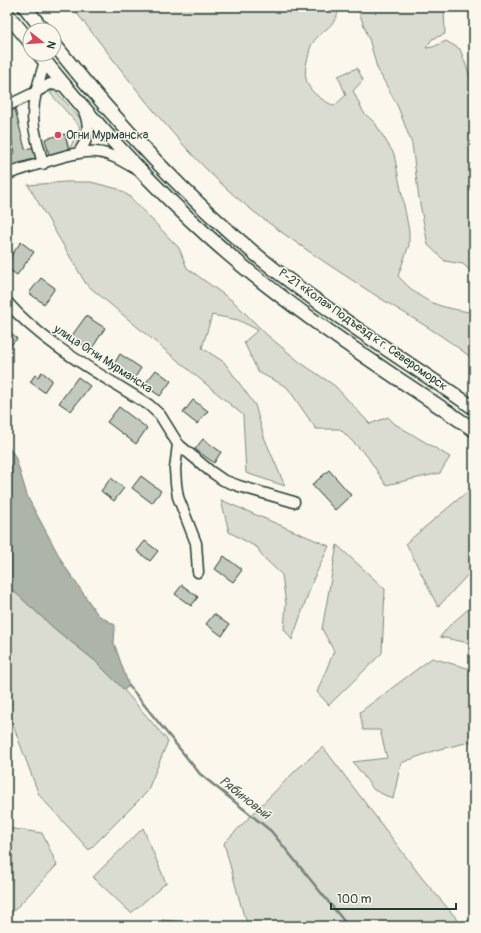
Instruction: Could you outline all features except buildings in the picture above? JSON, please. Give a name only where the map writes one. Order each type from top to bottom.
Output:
[{"type":"main road","points":[[25,7],[37,22]]},
{"type":"main road","points":[[7,14],[22,32]]},
{"type":"main road","name":"Р-21 «Кола» Подъезд к г. Североморск","points":[[62,54],[169,174],[220,223],[299,288],[474,408]]},
{"type":"main road","points":[[45,62],[82,105]]},
{"type":"main road","name":"Р-21 «Кола» Подъезд к г. Североморск","points":[[82,105],[142,173],[210,239],[290,303],[474,430]]},
{"type":"street","points":[[41,62],[32,114],[33,125],[43,164]]},
{"type":"street","points":[[7,106],[50,84],[65,86]]},
{"type":"street","points":[[80,152],[86,143],[89,134],[88,123],[82,105]]},
{"type":"street","points":[[7,174],[80,152],[96,152],[110,155],[142,173]]},
{"type":"street","name":"улица Огни Мурманска","points":[[7,302],[34,328],[53,343],[149,405],[160,415],[178,444],[210,471],[223,480],[239,486],[294,502]]},
{"type":"street","points":[[178,444],[176,484],[178,497],[196,543],[198,572]]},
{"type":"shaded area","points":[[72,7],[339,7],[335,20],[318,36],[310,48],[306,70],[307,83],[315,94],[334,106],[346,95],[338,76],[357,68],[363,80],[353,91],[364,113],[375,123],[394,154],[409,231],[409,245],[398,276],[416,293],[432,303],[474,313],[474,360],[441,336],[307,250],[234,196],[184,146],[138,91]]},
{"type":"shaded area","points":[[357,7],[444,7],[445,34],[432,39],[426,48],[433,47],[446,41],[460,49],[474,87],[474,275],[463,264],[445,261],[428,245],[419,199],[412,144],[398,107],[377,68],[370,42]]},
{"type":"shaded area","points":[[55,90],[83,122],[85,130],[79,147],[50,158],[49,155],[69,150],[80,127],[50,93]]},
{"type":"shaded area","points":[[91,182],[118,189],[129,196],[179,248],[187,268],[234,302],[267,335],[301,363],[335,386],[370,424],[388,417],[395,424],[450,457],[440,473],[386,485],[367,456],[340,429],[316,429],[287,387],[258,372],[244,342],[258,330],[238,320],[212,315],[202,348],[224,362],[255,405],[264,437],[285,486],[246,473],[243,415],[86,284],[28,185]]},
{"type":"shaded area","points":[[7,445],[15,456],[28,498],[64,565],[98,615],[115,625],[114,643],[129,686],[124,690],[94,660],[56,630],[7,585]]},
{"type":"shaded area","points":[[474,486],[474,568],[438,607],[406,543]]},
{"type":"shaded area","points":[[221,500],[329,546],[313,580],[292,640],[284,629],[286,604],[282,575],[261,555],[258,548],[229,532]]},
{"type":"shaded area","points":[[337,545],[385,589],[382,653],[329,705],[317,692],[334,651],[322,629]]},
{"type":"shaded area","points":[[7,585],[56,630],[94,660],[124,690],[168,741],[147,792],[89,850],[39,795],[7,709]]},
{"type":"shaded area","points":[[474,604],[474,644],[440,637],[450,625]]},
{"type":"shaded area","points":[[432,658],[474,670],[474,741],[436,750],[401,763],[393,799],[374,790],[353,762],[387,758],[380,730],[363,730],[360,712]]},
{"type":"shaded area","points":[[323,747],[422,878],[463,926],[249,926],[243,913],[224,843],[296,770]]},
{"type":"shaded area","points":[[7,828],[42,833],[57,865],[7,918]]},
{"type":"shaded area","points":[[143,828],[166,883],[131,913],[93,877]]},
{"type":"shaded area","points":[[162,920],[198,923],[199,926],[160,926]]},
{"type":"waterway","name":"Рябиновый","points":[[129,686],[200,774],[271,831],[348,926]]},
{"type":"place","name":"Огни Мурманска","points":[[58,135]]}]
